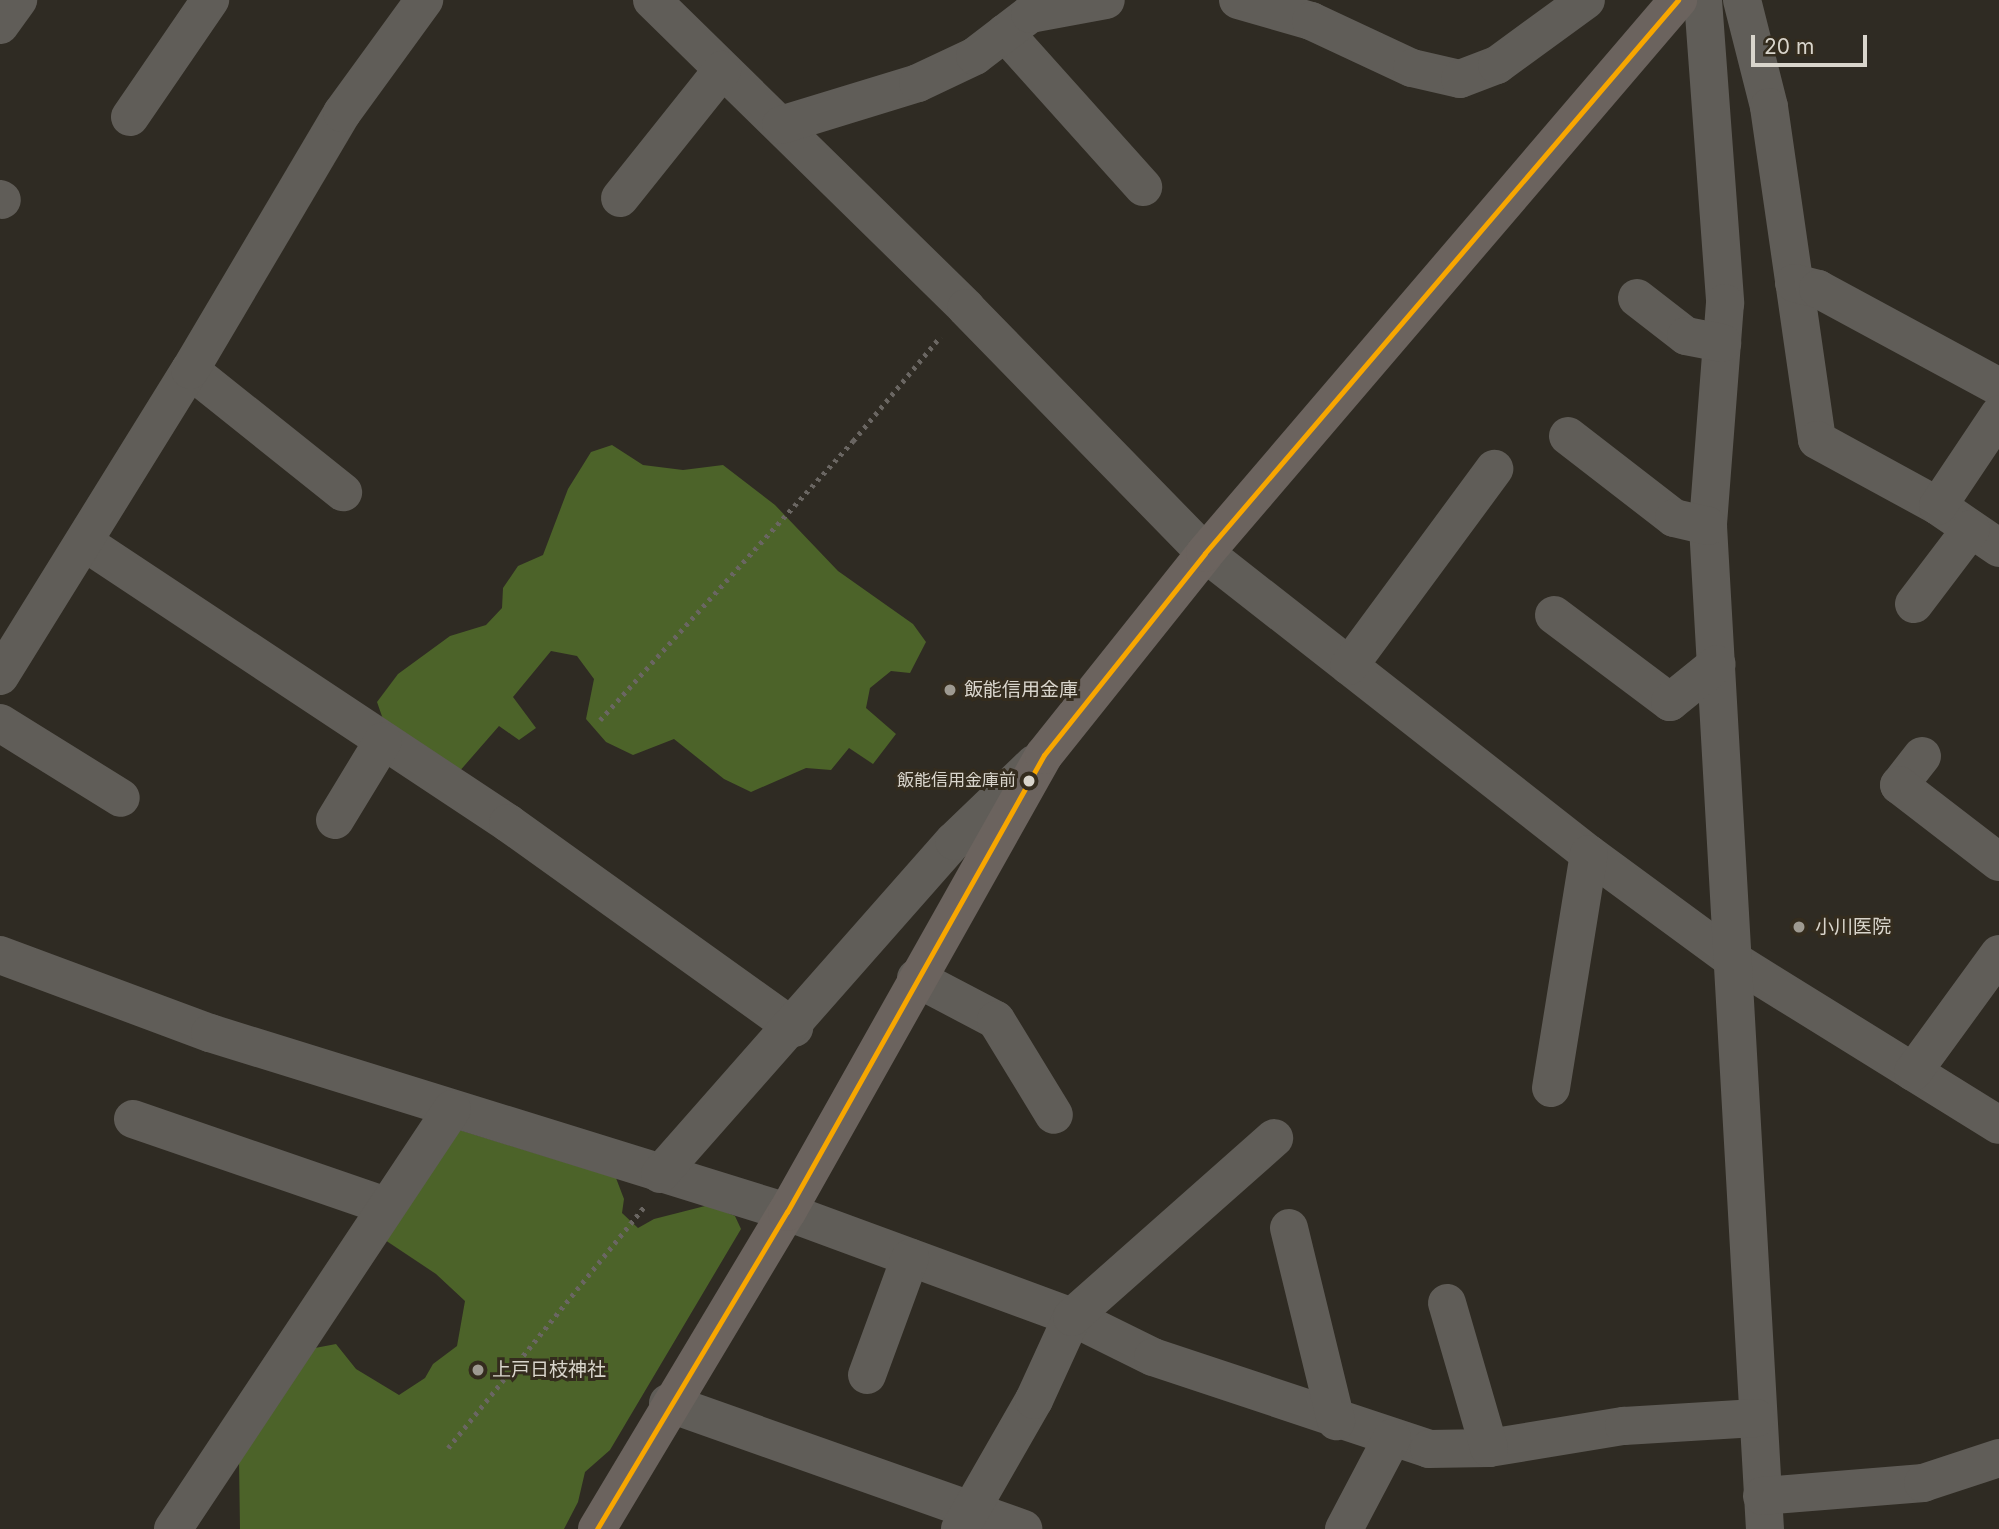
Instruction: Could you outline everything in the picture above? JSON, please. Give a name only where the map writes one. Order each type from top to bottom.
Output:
[{"type":"main road","points":[[597,1529],[668,1403],[787,1212],[1044,754],[1205,553],[1678,0]]},
{"type":"street","points":[[0,25],[18,0]]},
{"type":"street","points":[[130,117],[209,0]]},
{"type":"street","points":[[4,662],[84,542],[190,370],[342,113],[424,0]]},
{"type":"street","points":[[652,0],[966,308],[1205,553],[1589,854],[1736,962],[1999,1125]]},
{"type":"street","points":[[781,125],[918,83],[975,56],[1030,14],[1106,0]]},
{"type":"street","points":[[1238,0],[1311,21],[1412,68],[1460,79],[1497,65],[1586,0]]},
{"type":"street","points":[[1703,0],[1725,303],[1708,526],[1736,962],[1756,1418],[1763,1513],[1923,1483],[1999,1458]]},
{"type":"street","points":[[1742,0],[1769,107],[1817,440],[1938,506],[1985,538],[1914,604]]},
{"type":"street","points":[[1005,33],[1143,187]]},
{"type":"street","points":[[620,198],[722,70]]},
{"type":"street","points":[[1794,283],[1818,289],[1999,387]]},
{"type":"street","points":[[1637,298],[1686,336],[1722,343]]},
{"type":"street","points":[[190,370],[343,492]]},
{"type":"street","points":[[1938,506],[1999,415]]},
{"type":"street","points":[[1568,436],[1674,518],[1708,526]]},
{"type":"street","points":[[1349,666],[1494,469]]},
{"type":"street","points":[[84,542],[508,823],[794,1028]]},
{"type":"street","points":[[1555,615],[1670,702],[1717,664]]},
{"type":"street","points":[[0,723],[121,798]]},
{"type":"street","points":[[335,820],[383,741]]},
{"type":"street","points":[[664,1176],[954,841],[1044,754]]},
{"type":"street","points":[[1922,756],[1899,785],[1999,862]]},
{"type":"street","points":[[1551,1088],[1589,854]]},
{"type":"street","points":[[1913,1072],[1999,954]]},
{"type":"street","points":[[0,955],[210,1033],[787,1212],[1072,1317],[1153,1357],[1336,1421],[1429,1449],[1489,1448],[1624,1426],[1756,1418]]},
{"type":"street","points":[[916,978],[996,1020],[1054,1115]]},
{"type":"street","points":[[173,1529],[452,1109]]},
{"type":"street","points":[[133,1119],[386,1206]]},
{"type":"street","points":[[967,1519],[1034,1400],[1072,1317],[1274,1138]]},
{"type":"street","points":[[1289,1228],[1336,1421]]},
{"type":"street","points":[[867,1375],[910,1258]]},
{"type":"street","points":[[1447,1303],[1489,1448]]},
{"type":"street","points":[[668,1403],[967,1519],[1023,1529]]},
{"type":"street","points":[[1344,1529],[1392,1438]]},
{"type":"path","points":[[600,720],[853,441],[966,308]]},
{"type":"path","points":[[448,1448],[664,1176]]},
{"type":"green space","points":[[612,445],[643,465],[683,470],[723,465],[775,505],[838,571],[913,624],[926,642],[910,673],[891,671],[870,688],[866,708],[896,734],[873,764],[849,748],[831,770],[806,768],[751,792],[724,779],[674,739],[633,755],[606,742],[586,719],[594,679],[577,656],[551,651],[513,697],[536,728],[519,740],[499,726],[458,773],[384,722],[377,702],[398,674],[450,636],[486,625],[502,608],[503,588],[518,566],[543,555],[568,489],[591,452]]},
{"type":"green space","name":"上戸日枝神社","points":[[453,1128],[616,1178],[624,1199],[622,1213],[638,1228],[654,1219],[709,1205],[735,1216],[741,1229],[610,1450],[585,1472],[578,1502],[564,1529],[240,1529],[239,1459],[315,1348],[336,1344],[356,1369],[399,1395],[425,1378],[433,1364],[457,1346],[465,1301],[436,1274],[385,1240]]},
{"type":"transit line","points":[[597,1529],[787,1212],[1044,755],[1205,553],[1678,0]]},
{"type":"place","name":"飯能信用金庫","points":[[950,690]]},
{"type":"place","name":"飯能信用金庫前","points":[[1029,781]]},
{"type":"place","name":"小川医院","points":[[1799,927]]},
{"type":"place","name":"上戸日枝神社","points":[[478,1370]]}]
